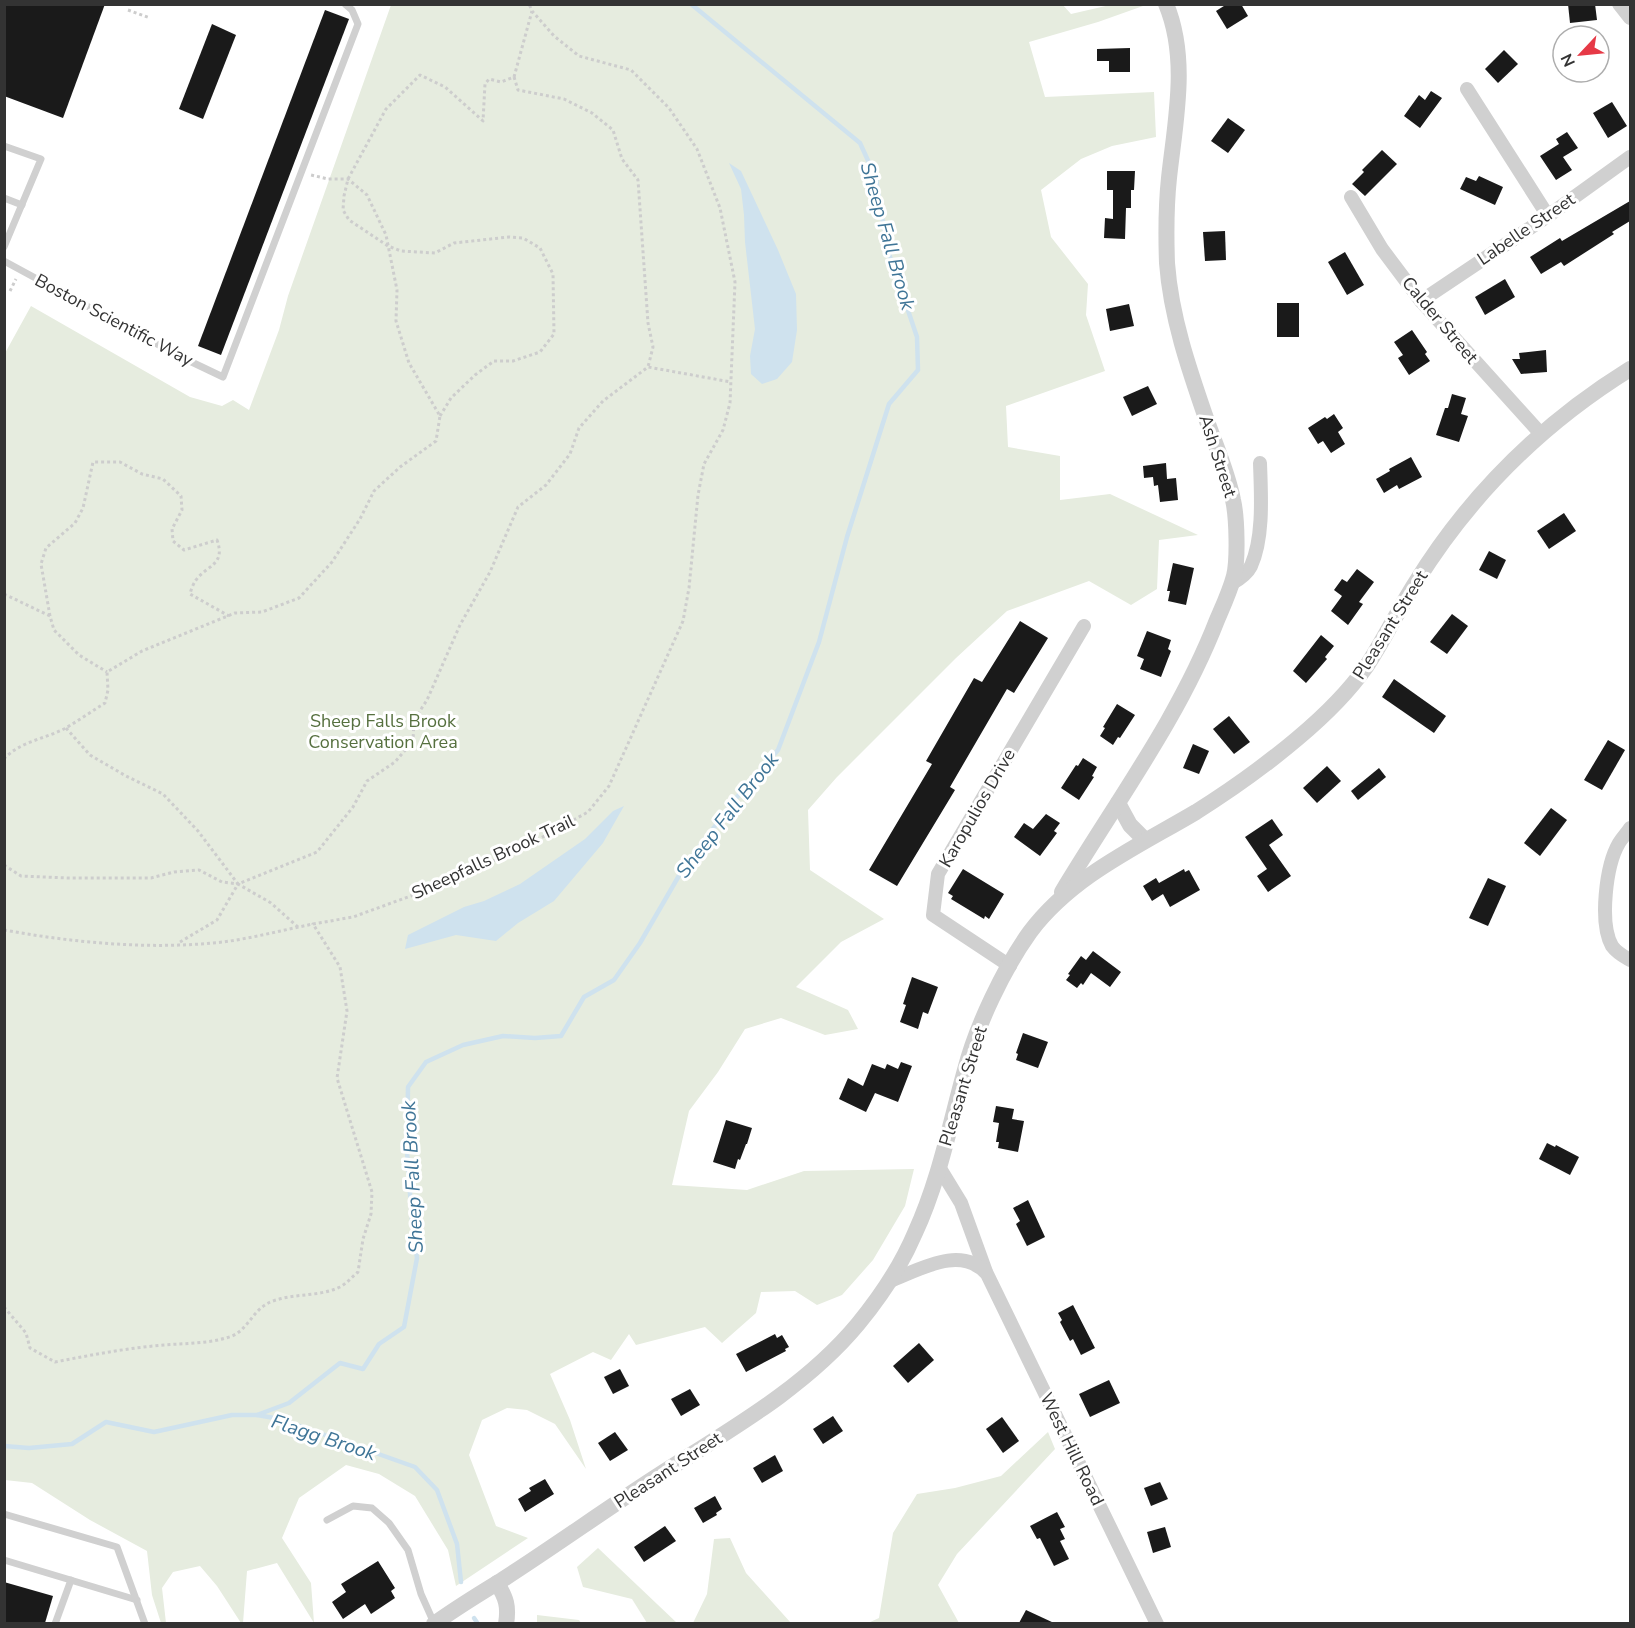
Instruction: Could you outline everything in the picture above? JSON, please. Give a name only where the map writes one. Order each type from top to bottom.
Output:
[{"type":"street","name":"Ash Street","points":[[1056,903],[1175,711],[1205,652],[1234,574],[1236,535],[1234,502],[1226,472],[1179,336],[1167,265],[1167,210],[1179,90],[1176,42],[1166,4]]},
{"type":"street","points":[[1619,4],[1630,18]]},
{"type":"street","points":[[1467,89],[1548,216]]},
{"type":"street","name":"Labelle Street","points":[[1421,301],[1548,216],[1630,157]]},
{"type":"street","name":"Calder Street","points":[[1351,197],[1382,249],[1421,301],[1541,434]]},
{"type":"street","name":"Pleasant Street","points":[[434,1623],[736,1426],[826,1358],[855,1327],[890,1281],[916,1232],[939,1167],[965,1067],[976,1035],[1010,966],[1030,933],[1056,903],[1084,880],[1145,840],[1198,810],[1262,766],[1319,720],[1364,669],[1416,581],[1451,531],[1487,486],[1541,434],[1582,401],[1630,369]]},
{"type":"street","points":[[1231,584],[1239,580],[1251,567],[1260,518],[1260,463]]},
{"type":"street","name":"Karopulios Drive","points":[[1010,966],[933,915],[938,874],[1084,626]]},
{"type":"street","points":[[1118,803],[1130,825],[1145,840]]},
{"type":"street","points":[[1630,828],[1618,844],[1611,863],[1606,890],[1606,915],[1612,945],[1620,955],[1630,960]]},
{"type":"street","name":"West Hill Road","points":[[939,1167],[961,1203],[987,1274],[1157,1623]]},
{"type":"street","points":[[890,1281],[942,1261],[954,1259],[979,1265],[987,1274]]},
{"type":"street","points":[[497,1583],[506,1596],[508,1607],[506,1623]]},
{"type":"lane","points":[[302,171],[358,24],[352,10],[345,4]]},
{"type":"lane","points":[[4,146],[41,159],[4,247]]},
{"type":"lane","name":"Boston Scientific Way","points":[[4,261],[179,356],[224,377],[302,171]]},
{"type":"lane","points":[[4,198],[22,205]]},
{"type":"lane","points":[[327,1520],[353,1506],[372,1508],[388,1523],[408,1550],[421,1594],[434,1623]]},
{"type":"lane","points":[[4,1514],[117,1547],[145,1623]]},
{"type":"lane","points":[[4,1560],[137,1600]]},
{"type":"lane","points":[[55,1623],[71,1580]]},
{"type":"path","name":"Sheepfalls Brook Trail","points":[[4,930],[75,942],[145,946],[223,942],[353,917],[427,891],[530,844],[588,812],[609,786],[683,621],[692,567],[698,495],[704,464],[723,430],[730,403],[735,282],[720,208],[697,149],[669,108],[631,70],[579,56],[554,36],[532,11],[529,4]]},
{"type":"path","points":[[128,10],[150,18]]},
{"type":"path","points":[[178,944],[217,920],[238,884],[317,852],[353,807],[367,781],[394,762],[413,741],[414,720],[427,700],[460,625],[490,572],[519,507],[546,485],[570,454],[579,428],[603,401],[648,367],[654,347],[648,323],[638,180],[622,159],[613,130],[599,118],[564,99],[518,90],[514,77],[532,11]]},
{"type":"path","points":[[107,672],[142,651],[235,613],[262,612],[299,598],[332,562],[360,519],[374,491],[400,467],[436,441],[440,416],[451,398],[494,361],[513,361],[540,352],[554,334],[554,274],[540,248],[523,238],[509,237],[454,243],[435,253],[401,251],[388,246],[349,220],[343,210],[348,179],[386,109],[420,75],[445,87],[483,121],[485,84],[489,79],[501,82],[514,77]]},
{"type":"path","points":[[302,171],[328,179],[348,179],[367,195],[386,235],[397,290],[396,321],[409,363],[440,416]]},
{"type":"path","points":[[648,367],[731,382]]},
{"type":"path","points":[[107,672],[79,655],[54,630],[41,564],[46,548],[75,523],[83,508],[93,462],[120,462],[142,474],[164,479],[181,496],[182,510],[172,529],[173,541],[184,550],[217,540],[220,548],[216,563],[196,580],[190,594],[229,616]]},
{"type":"path","points":[[4,594],[50,616]]},
{"type":"path","points":[[4,759],[25,744],[66,728],[105,703],[108,690],[107,672]]},
{"type":"path","points":[[66,728],[90,755],[163,794],[198,831],[238,884]]},
{"type":"path","points":[[4,865],[21,876],[69,878],[151,878],[174,872],[199,870],[222,882],[238,884],[271,903],[298,927]]},
{"type":"path","points":[[4,1307],[26,1333],[30,1348],[55,1362],[115,1351],[203,1343],[231,1336],[240,1332],[264,1304],[280,1298],[320,1294],[341,1286],[358,1272],[363,1239],[371,1214],[372,1192],[337,1078],[347,1011],[340,967],[313,924]]},
{"type":"green space","name":"Sheep Falls Brook Conservation Area","points":[[1062,4],[1071,14],[1110,5],[1143,6],[1029,42],[1045,97],[1154,92],[1156,137],[1112,146],[1081,159],[1041,190],[1051,237],[1088,284],[1086,315],[1105,371],[1006,406],[1008,447],[1060,456],[1060,500],[1110,494],[1198,535],[1159,540],[1157,589],[1131,605],[1089,581],[1007,611],[956,658],[837,777],[808,810],[810,870],[884,919],[841,942],[796,987],[848,1010],[858,1029],[825,1035],[781,1018],[745,1029],[718,1072],[689,1111],[672,1185],[747,1190],[804,1171],[914,1169],[905,1206],[873,1260],[842,1295],[817,1305],[795,1291],[761,1292],[756,1313],[722,1343],[705,1327],[636,1345],[629,1334],[611,1360],[593,1352],[550,1374],[570,1420],[586,1469],[555,1424],[527,1410],[507,1408],[482,1420],[469,1455],[496,1526],[528,1538],[456,1586],[448,1550],[415,1496],[379,1474],[346,1465],[299,1498],[282,1538],[311,1583],[314,1623],[277,1563],[247,1571],[243,1623],[200,1566],[173,1572],[162,1588],[166,1623],[161,1623],[152,1595],[147,1551],[90,1520],[32,1483],[5,1480],[4,355],[31,306],[190,397],[222,406],[233,400],[249,410],[279,330],[288,296],[391,5]]},
{"type":"green space","points":[[1048,1432],[1055,1449],[957,1554],[938,1585],[959,1623],[868,1623],[879,1618],[893,1533],[917,1494],[955,1488],[1001,1476]]},
{"type":"green space","points":[[730,1538],[746,1573],[791,1623],[693,1623],[707,1594],[714,1539]]},
{"type":"green space","points":[[598,1548],[677,1623],[647,1623],[632,1599],[583,1587],[577,1567]]},
{"type":"green space","points":[[537,1615],[579,1620],[581,1623],[537,1623]]},
{"type":"water","points":[[729,163],[741,171],[796,294],[797,330],[792,362],[777,379],[762,384],[751,374],[750,356],[755,329],[744,215],[741,189]]},
{"type":"water","points":[[624,806],[603,843],[554,901],[518,923],[496,941],[456,935],[405,949],[408,935],[464,907],[484,901],[520,884],[585,839],[613,811]]},
{"type":"building","points":[[4,4],[105,4],[63,118],[4,96]]},
{"type":"building","points":[[1227,4],[1241,4],[1248,16],[1227,29],[1216,11]]},
{"type":"building","points":[[1568,4],[1595,4],[1597,20],[1570,23]]},
{"type":"building","points":[[325,10],[349,19],[221,355],[198,346]]},
{"type":"building","points":[[212,24],[236,35],[203,119],[179,109]]},
{"type":"building","points":[[1130,48],[1130,72],[1109,72],[1109,61],[1097,61],[1097,49]]},
{"type":"building","points":[[1504,50],[1518,64],[1498,83],[1485,69]]},
{"type":"building","points":[[1431,91],[1442,98],[1420,128],[1404,116],[1419,95],[1425,100]]},
{"type":"building","points":[[1612,102],[1627,126],[1608,138],[1593,113]]},
{"type":"building","points":[[1228,118],[1245,130],[1228,153],[1211,141]]},
{"type":"building","points":[[1567,132],[1578,148],[1563,157],[1572,170],[1556,180],[1540,156],[1559,144],[1556,139]]},
{"type":"building","points":[[1382,150],[1397,164],[1365,196],[1352,184]]},
{"type":"building","points":[[1107,171],[1135,171],[1134,190],[1131,190],[1131,208],[1126,208],[1125,239],[1104,238],[1105,218],[1113,219],[1113,190],[1107,190]]},
{"type":"building","points":[[1479,176],[1503,187],[1495,205],[1460,189],[1466,177],[1476,181]]},
{"type":"building","points":[[1630,201],[1630,221],[1564,266],[1561,262],[1541,274],[1530,257],[1560,238],[1562,241]]},
{"type":"building","points":[[1225,231],[1226,260],[1205,261],[1203,232]]},
{"type":"building","points":[[1345,252],[1364,285],[1347,295],[1328,262]]},
{"type":"building","points":[[1505,279],[1515,297],[1485,315],[1475,297]]},
{"type":"building","points":[[1277,303],[1299,303],[1299,337],[1277,337]]},
{"type":"building","points":[[1129,304],[1134,326],[1110,331],[1106,309]]},
{"type":"building","points":[[1412,330],[1427,352],[1425,354],[1430,361],[1409,375],[1398,358],[1403,355],[1394,342]]},
{"type":"building","points":[[1546,350],[1547,372],[1521,374],[1512,359],[1520,359],[1519,353]]},
{"type":"building","points":[[1148,386],[1157,404],[1132,416],[1123,397]]},
{"type":"building","points":[[1452,394],[1466,398],[1461,414],[1468,416],[1459,442],[1436,435]]},
{"type":"building","points":[[1334,414],[1343,428],[1338,432],[1345,444],[1331,453],[1323,441],[1318,444],[1308,428]]},
{"type":"building","points":[[1411,457],[1422,477],[1399,489],[1397,485],[1384,493],[1376,479]]},
{"type":"building","points":[[1166,463],[1167,479],[1176,478],[1178,500],[1160,502],[1158,485],[1154,486],[1153,477],[1144,478],[1143,466]]},
{"type":"building","points":[[1564,513],[1576,531],[1549,549],[1537,531]]},
{"type":"building","points":[[1489,551],[1506,560],[1497,579],[1479,570]]},
{"type":"building","points":[[1173,563],[1194,568],[1186,605],[1168,601],[1170,591],[1167,591]]},
{"type":"building","points":[[1357,569],[1374,582],[1359,602],[1363,604],[1348,625],[1331,611],[1342,596],[1334,590],[1342,579],[1347,582]]},
{"type":"building","points":[[1452,614],[1468,626],[1447,654],[1430,642]]},
{"type":"building","points":[[1020,621],[1048,638],[1014,693],[1007,689],[950,787],[955,790],[897,886],[869,870],[932,764],[926,761],[974,678],[982,682]]},
{"type":"building","points":[[1147,631],[1171,640],[1168,649],[1171,651],[1161,677],[1140,669],[1144,659],[1137,656]]},
{"type":"building","points":[[1321,635],[1334,646],[1325,657],[1327,659],[1306,683],[1293,671]]},
{"type":"building","points":[[1394,679],[1446,716],[1434,733],[1382,697]]},
{"type":"building","points":[[1117,704],[1135,715],[1113,745],[1100,736]]},
{"type":"building","points":[[1229,716],[1250,742],[1234,754],[1213,729]]},
{"type":"building","points":[[1608,740],[1625,750],[1602,790],[1584,780]]},
{"type":"building","points":[[1193,744],[1209,751],[1199,774],[1183,768]]},
{"type":"building","points":[[1083,758],[1097,767],[1092,776],[1094,777],[1079,800],[1061,788]]},
{"type":"building","points":[[1327,766],[1341,781],[1317,803],[1303,788]]},
{"type":"building","points":[[1379,768],[1386,777],[1358,800],[1351,791]]},
{"type":"building","points":[[1551,808],[1567,820],[1540,856],[1524,843]]},
{"type":"building","points":[[1046,814],[1060,823],[1054,831],[1057,833],[1040,856],[1014,837],[1024,823],[1033,829]]},
{"type":"building","points":[[1272,819],[1283,835],[1269,845],[1291,876],[1268,892],[1257,876],[1267,869],[1245,837]]},
{"type":"building","points":[[963,869],[1004,894],[989,919],[985,916],[984,919],[951,899],[953,896],[948,893]]},
{"type":"building","points":[[1184,869],[1185,872],[1189,870],[1200,890],[1170,907],[1163,894],[1152,901],[1143,886],[1156,878],[1159,883]]},
{"type":"building","points":[[1488,878],[1506,886],[1488,926],[1469,918]]},
{"type":"building","points":[[1093,951],[1121,972],[1110,987],[1091,973],[1083,985],[1081,983],[1077,988],[1066,980],[1070,975],[1068,974],[1081,956],[1086,960]]},
{"type":"building","points":[[912,977],[938,987],[928,1014],[923,1012],[918,1029],[900,1022]]},
{"type":"building","points":[[1023,1033],[1048,1042],[1038,1068],[1016,1060]]},
{"type":"building","points":[[901,1062],[912,1066],[898,1102],[875,1093],[866,1112],[839,1099],[848,1078],[863,1086],[872,1064],[885,1069],[887,1064],[898,1069]]},
{"type":"building","points":[[996,1106],[1014,1109],[1012,1119],[1024,1121],[1018,1152],[998,1148],[999,1142],[996,1142],[999,1123],[993,1122]]},
{"type":"building","points":[[726,1120],[752,1128],[735,1169],[713,1162]]},
{"type":"building","points":[[1547,1143],[1579,1157],[1570,1175],[1539,1159]]},
{"type":"building","points":[[1028,1200],[1045,1237],[1027,1246],[1016,1224],[1020,1221],[1013,1208]]},
{"type":"building","points":[[1073,1305],[1095,1348],[1081,1355],[1073,1339],[1070,1341],[1058,1313]]},
{"type":"building","points":[[775,1334],[777,1338],[782,1335],[789,1347],[785,1349],[786,1351],[746,1372],[736,1354]]},
{"type":"building","points":[[919,1343],[934,1360],[908,1383],[893,1366]]},
{"type":"building","points":[[620,1369],[629,1386],[613,1394],[604,1377]]},
{"type":"building","points":[[1109,1380],[1120,1403],[1090,1417],[1079,1394]]},
{"type":"building","points":[[690,1389],[700,1405],[681,1416],[671,1399]]},
{"type":"building","points":[[833,1416],[843,1431],[823,1444],[813,1429]]},
{"type":"building","points":[[1002,1417],[1019,1441],[1003,1453],[986,1429]]},
{"type":"building","points":[[615,1432],[628,1450],[610,1461],[598,1443]]},
{"type":"building","points":[[775,1455],[783,1471],[762,1483],[753,1468]]},
{"type":"building","points":[[545,1479],[554,1494],[525,1512],[518,1499],[531,1491],[529,1488]]},
{"type":"building","points":[[1160,1482],[1168,1499],[1151,1506],[1144,1488]]},
{"type":"building","points":[[715,1496],[722,1509],[716,1513],[717,1515],[703,1523],[694,1508]]},
{"type":"building","points":[[1057,1512],[1065,1527],[1060,1529],[1065,1539],[1060,1541],[1069,1559],[1054,1566],[1040,1538],[1037,1539],[1030,1526]]},
{"type":"building","points":[[665,1526],[676,1541],[644,1562],[634,1547]]},
{"type":"building","points":[[1165,1527],[1171,1547],[1153,1553],[1147,1532]]},
{"type":"building","points":[[378,1561],[395,1588],[391,1591],[395,1598],[371,1614],[365,1604],[343,1619],[332,1602],[346,1592],[341,1584]]},
{"type":"building","points":[[4,1582],[53,1596],[45,1623],[4,1623]]},
{"type":"building","points":[[1026,1610],[1054,1623],[1019,1623]]},
{"type":"waterway","name":"Sheep Fall Brook","points":[[257,1415],[289,1403],[340,1363],[363,1369],[379,1344],[404,1327],[417,1258],[407,1152],[408,1087],[426,1062],[463,1045],[503,1036],[535,1038],[561,1036],[584,997],[614,980],[640,943],[684,867],[737,797],[778,750],[819,642],[847,537],[889,404],[918,370],[917,337],[887,248],[876,178],[860,143],[691,4]]},
{"type":"waterway","name":"Flagg Brook","points":[[4,1446],[29,1448],[72,1444],[106,1422],[154,1432],[232,1415],[257,1415],[280,1419],[415,1467],[437,1490],[457,1544],[461,1582]]},
{"type":"waterway","name":"Flagg Brook","points":[[474,1618],[478,1624]]}]
